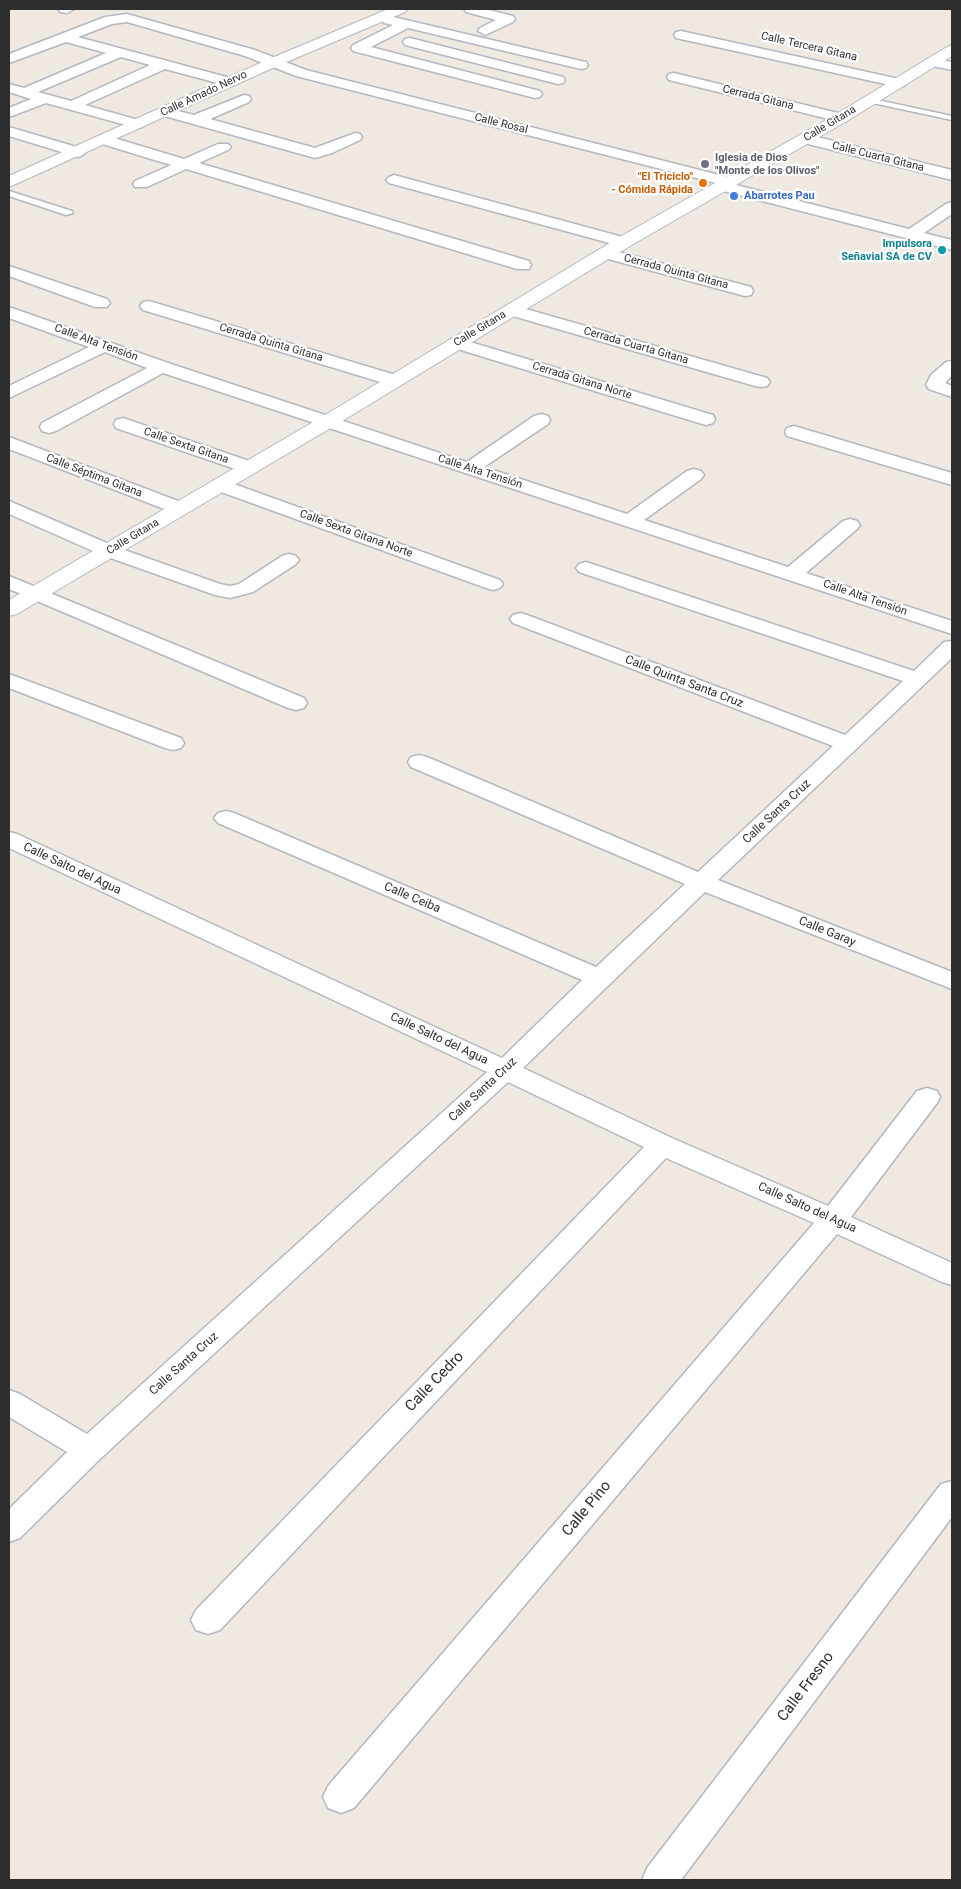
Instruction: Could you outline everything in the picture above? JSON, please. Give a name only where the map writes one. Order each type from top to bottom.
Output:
[{"type":"street","points":[[451,23],[475,10],[508,19],[485,31]]},
{"type":"street","points":[[535,94],[358,48],[382,35],[403,16],[581,65]]},
{"type":"street","name":"Calle Amado Nervo","points":[[9,182],[272,63],[381,18],[403,16]]},
{"type":"street","name":"Calle Rosal","points":[[9,59],[110,20],[127,18],[250,53],[301,73],[952,245]]},
{"type":"street","points":[[382,35],[558,80]]},
{"type":"street","points":[[681,35],[898,75]]},
{"type":"street","points":[[63,38],[229,82]]},
{"type":"street","name":"Calle Gitana","points":[[9,609],[327,422],[624,242],[842,118],[871,100],[898,75],[925,67],[952,50]]},
{"type":"street","points":[[16,90],[120,52]]},
{"type":"street","points":[[71,106],[164,64]]},
{"type":"street","points":[[925,67],[952,66]]},
{"type":"street","name":"Cerrada Gitana","points":[[674,78],[842,118]]},
{"type":"street","points":[[16,90],[137,124]]},
{"type":"street","points":[[196,120],[244,98]]},
{"type":"street","points":[[9,113],[43,99]]},
{"type":"street","points":[[166,112],[316,153],[355,137]]},
{"type":"street","points":[[9,130],[78,152]]},
{"type":"street","name":"Calle Cuarta Gitana","points":[[805,139],[952,175]]},
{"type":"street","points":[[104,140],[523,265]]},
{"type":"street","points":[[141,184],[223,147]]},
{"type":"street","points":[[394,180],[624,242]]},
{"type":"street","points":[[912,234],[952,207]]},
{"type":"street","name":"Cerrada Quinta Gitana","points":[[607,254],[745,291]]},
{"type":"street","points":[[9,271],[101,303]]},
{"type":"street","name":"Cerrada Quinta Gitana","points":[[149,306],[394,380]]},
{"type":"street","name":"Cerrada Cuarta Gitana","points":[[512,310],[761,382]]},
{"type":"street","name":"Calle Alta Tensión","points":[[9,312],[162,367],[952,628]]},
{"type":"street","name":"Cerrada Gitana Norte","points":[[457,343],[706,419]]},
{"type":"street","points":[[9,393],[104,346]]},
{"type":"street","points":[[952,366],[937,379],[935,385],[952,392]]},
{"type":"street","points":[[49,427],[162,367]]},
{"type":"street","points":[[470,468],[541,420]]},
{"type":"street","name":"Calle Sexta Gitana","points":[[123,424],[248,468]]},
{"type":"street","points":[[794,432],[952,479]]},
{"type":"street","name":"Calle Séptima Gitana","points":[[9,443],[179,508]]},
{"type":"street","points":[[630,521],[694,474]]},
{"type":"street","name":"Calle Sexta Gitana Norte","points":[[220,485],[493,584]]},
{"type":"street","points":[[9,507],[109,551],[215,590],[230,592],[246,588],[289,560]]},
{"type":"street","points":[[792,574],[850,525]]},
{"type":"street","points":[[586,568],[917,679]]},
{"type":"street","points":[[9,582],[296,703]]},
{"type":"street","name":"Calle Quinta Santa Cruz","points":[[520,620],[848,744]]},
{"type":"street","name":"Calle Santa Cruz","points":[[9,1529],[89,1450],[505,1070],[599,978],[952,646]]},
{"type":"street","points":[[9,681],[173,743]]},
{"type":"street","name":"Calle Garay","points":[[419,762],[702,882],[952,981]]},
{"type":"street","name":"Calle Ceiba","points":[[226,818],[599,978]]},
{"type":"street","name":"Calle Salto del Agua","points":[[9,839],[662,1145],[952,1274]]},
{"type":"street","name":"Calle Pino","points":[[341,1797],[834,1220],[926,1097]]},
{"type":"street","name":"Calle Cedro","points":[[208,1620],[662,1145]]},
{"type":"street","points":[[9,1402],[89,1450]]},
{"type":"street","name":"Calle Fresno","points":[[660,1880],[952,1493]]},
{"type":"lane","points":[[871,100],[952,118]]},
{"type":"lane","points":[[9,193],[69,213]]},
{"type":"place","name":"Iglesia de Dios \"Monte de los Olivos\"","points":[[705,164]]},
{"type":"place","name":"\"El Triciclo\" - Cómida Rápida","points":[[703,183]]},
{"type":"place","name":"Abarrotes Pau","points":[[734,196]]},
{"type":"place","name":"Impulsora Señavial SA de CV","points":[[942,250]]}]
